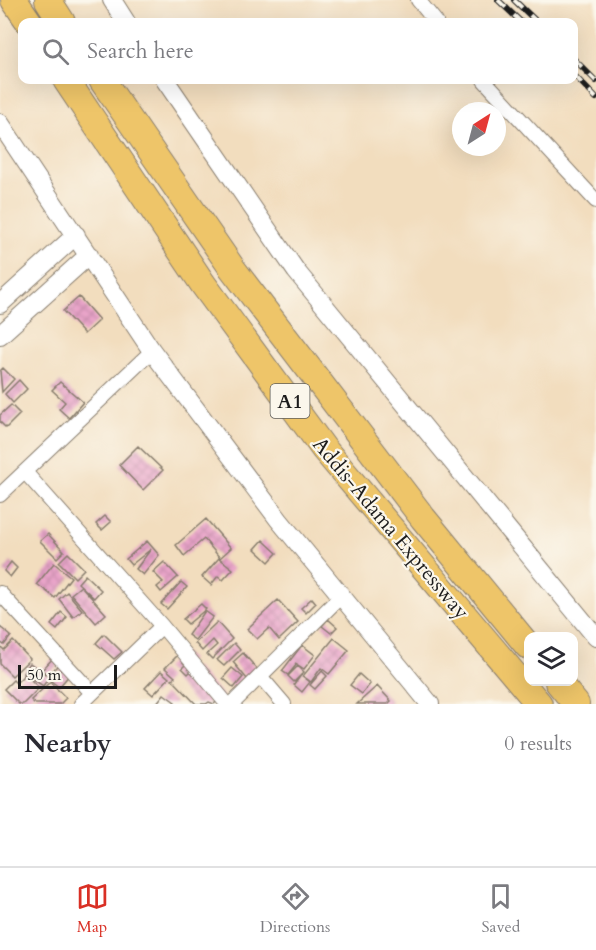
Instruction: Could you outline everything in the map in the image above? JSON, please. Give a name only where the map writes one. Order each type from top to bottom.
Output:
[{"type":"highway","points":[[14,0],[26,18]]},
{"type":"highway","points":[[48,0],[60,18]]},
{"type":"highway","name":"Addis-Adama Expressway","points":[[69,84],[203,284],[324,449],[538,704]]},
{"type":"highway","name":"Addis-Adama Expressway","points":[[105,84],[232,268],[423,518],[524,641]]},
{"type":"highway","points":[[562,686],[576,704]]},
{"type":"street","points":[[112,0],[123,18]]},
{"type":"street","points":[[417,0],[433,18]]},
{"type":"street","points":[[168,84],[296,271],[596,637]]},
{"type":"street","points":[[488,84],[596,201]]},
{"type":"street","points":[[0,123],[152,351],[279,520],[430,704]]},
{"type":"street","points":[[0,304],[76,236]]},
{"type":"street","points":[[0,335],[89,255]]},
{"type":"street","points":[[0,495],[152,351]]},
{"type":"street","points":[[25,472],[162,626],[226,704]]},
{"type":"street","points":[[0,593],[92,693]]},
{"type":"street","points":[[232,704],[341,596]]},
{"type":"street","points":[[81,704],[162,626]]},
{"type":"street","points":[[260,676],[284,704]]},
{"type":"building","points":[[79,297],[99,320],[84,334],[63,311]]},
{"type":"building","points":[[3,368],[14,379],[2,392],[0,371]]},
{"type":"building","points":[[19,380],[27,389],[13,403],[5,394]]},
{"type":"building","points":[[60,382],[83,402],[69,418],[59,409],[65,402],[52,390]]},
{"type":"building","points":[[11,405],[20,414],[6,428],[0,422],[0,415]]},
{"type":"building","points":[[138,446],[163,470],[143,490],[119,465]]},
{"type":"building","points":[[105,516],[111,522],[102,530],[96,524]]},
{"type":"building","points":[[206,519],[231,548],[220,558],[204,539],[184,556],[176,545]]},
{"type":"building","points":[[48,534],[64,551],[57,558],[40,541]]},
{"type":"building","points":[[263,540],[277,553],[269,562],[255,549]]},
{"type":"building","points":[[147,541],[159,555],[143,575],[136,569],[151,549],[131,565],[126,559]]},
{"type":"building","points":[[68,553],[84,569],[75,578],[59,562]]},
{"type":"building","points":[[219,558],[233,569],[223,580],[218,576],[211,585],[202,577]]},
{"type":"building","points":[[11,562],[17,568],[10,577],[4,571]]},
{"type":"building","points":[[164,562],[178,577],[161,592],[157,587],[163,582],[153,572]]},
{"type":"building","points":[[54,563],[71,577],[55,598],[37,584]]},
{"type":"building","points":[[85,575],[101,590],[94,598],[78,583]]},
{"type":"building","points":[[181,582],[187,587],[167,609],[161,604]]},
{"type":"building","points":[[81,586],[106,614],[96,623],[71,594]]},
{"type":"building","points":[[67,592],[82,610],[73,617],[59,599]]},
{"type":"building","points":[[312,598],[316,603],[306,613],[301,608]]},
{"type":"building","points":[[278,600],[298,622],[279,640],[269,628],[257,639],[247,629]]},
{"type":"building","points":[[201,604],[206,609],[188,624],[183,619]]},
{"type":"building","points":[[205,611],[213,617],[195,640],[188,635]]},
{"type":"building","points":[[61,612],[67,617],[57,630],[51,625]]},
{"type":"building","points":[[328,619],[337,627],[331,633],[322,626]]},
{"type":"building","points":[[217,622],[232,639],[212,659],[207,654],[217,645],[213,640],[202,651],[195,643]]},
{"type":"building","points":[[0,627],[11,636],[4,645],[0,642]]},
{"type":"building","points":[[104,634],[122,652],[114,659],[96,643]]},
{"type":"building","points":[[334,638],[349,650],[329,674],[321,668],[311,682],[303,676]]},
{"type":"building","points":[[13,641],[30,659],[12,676],[0,664],[0,646],[4,650]]},
{"type":"building","points":[[234,643],[240,650],[224,666],[217,660]]},
{"type":"building","points":[[302,645],[315,655],[304,669],[297,664],[288,675],[282,671]]},
{"type":"building","points":[[182,651],[191,659],[182,668],[188,674],[195,667],[223,696],[214,704],[209,702],[196,704],[172,679],[175,677],[165,668]]},
{"type":"building","points":[[243,653],[258,670],[247,679],[233,662]]},
{"type":"building","points":[[55,656],[61,662],[48,675],[42,670]]},
{"type":"building","points":[[30,663],[49,677],[43,686],[23,673]]},
{"type":"building","points":[[298,666],[304,672],[294,682],[288,676]]},
{"type":"building","points":[[63,667],[71,673],[59,687],[51,681]]},
{"type":"building","points":[[232,668],[243,677],[234,688],[223,678]]},
{"type":"building","points":[[161,671],[169,678],[153,695],[145,688]]},
{"type":"building","points":[[322,671],[327,676],[315,689],[310,685]]},
{"type":"building","points":[[25,674],[39,688],[23,704],[19,704],[4,689],[13,680],[16,683]]},
{"type":"building","points":[[359,674],[370,684],[362,694],[350,685]]},
{"type":"building","points":[[301,675],[310,682],[302,692],[294,685]]},
{"type":"building","points":[[50,682],[66,698],[60,704],[35,704],[31,700]]},
{"type":"building","points":[[377,686],[391,701],[388,704],[357,704]]},
{"type":"building","points":[[164,694],[175,702],[156,704]]},
{"type":"railway","points":[[498,0],[517,18]]},
{"type":"railway","points":[[514,0],[533,18]]},
{"type":"railway","points":[[578,63],[596,81]]},
{"type":"railway","points":[[578,79],[596,98]]}]
